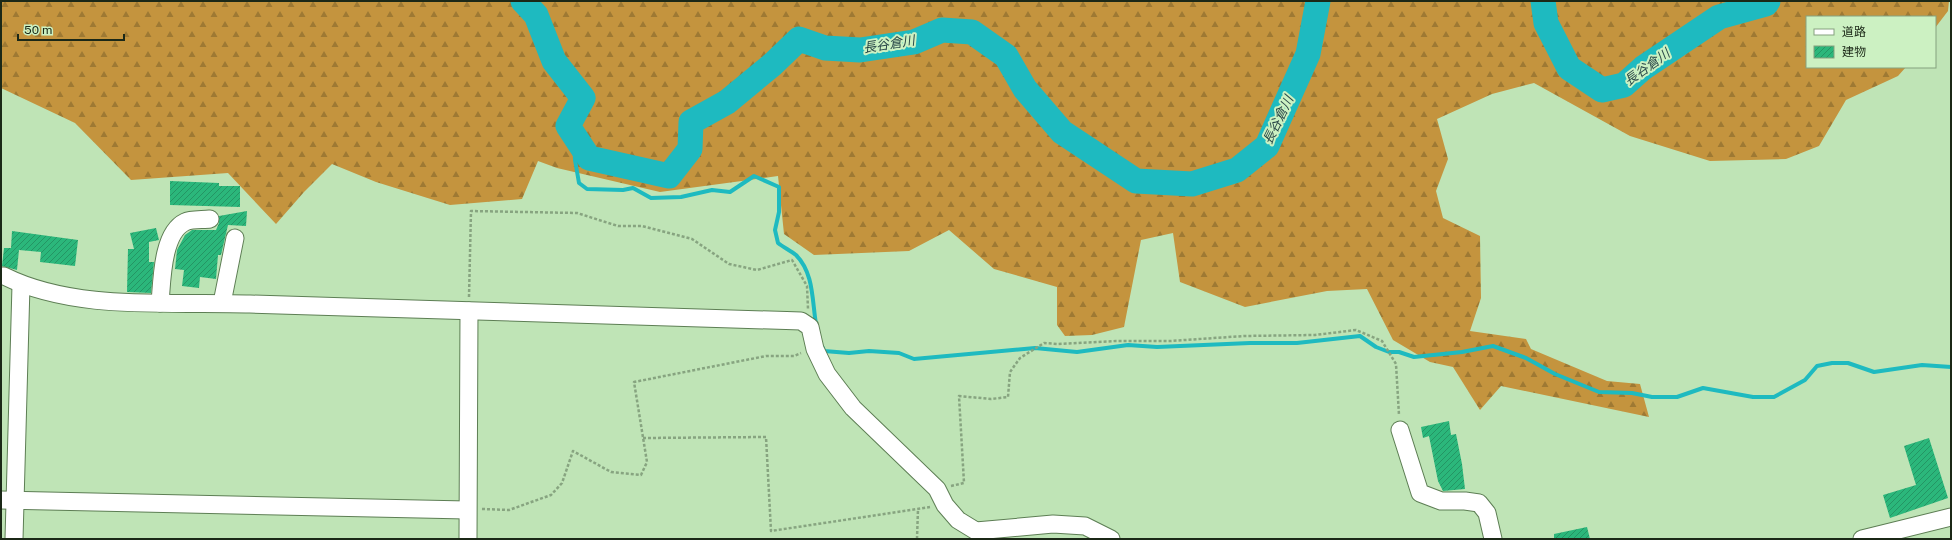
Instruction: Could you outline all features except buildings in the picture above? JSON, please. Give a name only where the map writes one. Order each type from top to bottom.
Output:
[{"type":"street","points":[[160,303],[164,260],[171,236],[185,222],[210,219]]},
{"type":"street","points":[[222,304],[235,238]]},
{"type":"street","points":[[1,276],[4,276],[21,285],[44,291],[95,300],[801,322],[810,327],[815,349],[828,374],[853,408],[937,489],[945,504],[958,520],[976,530],[1053,524],[1086,526],[1111,539]]},
{"type":"street","points":[[14,539],[8,500],[21,285]]},
{"type":"street","points":[[468,539],[469,311]]},
{"type":"street","points":[[1400,430],[1420,493],[1441,501],[1465,501],[1480,503],[1488,513],[1494,539]]},
{"type":"street","points":[[8,500],[467,510]]},
{"type":"street","points":[[1862,539],[1951,517]]},
{"type":"path","points":[[469,311],[471,211],[577,213],[618,226],[642,226],[692,239],[729,264],[757,270],[792,260],[807,286],[810,327]]},
{"type":"path","points":[[937,489],[964,483],[959,396],[992,399],[1008,397],[1010,372],[1020,358],[1044,343],[1170,342],[1244,336],[1315,335],[1356,330],[1382,341],[1396,364],[1396,390],[1400,430]]},
{"type":"path","points":[[467,510],[509,510],[551,495],[562,483],[574,451],[611,472],[641,475],[646,462],[634,382],[766,356],[794,356],[815,349]]},
{"type":"path","points":[[643,438],[766,437],[771,531],[945,504]]},
{"type":"path","points":[[917,539],[918,509]]},
{"type":"green space","points":[[1,1],[1949,1],[1948,11],[1936,27],[1936,16],[1806,16],[1806,68],[1905,68],[1898,76],[1846,100],[1819,146],[1786,159],[1710,161],[1630,136],[1534,83],[1492,94],[1437,119],[1448,159],[1436,191],[1443,218],[1480,236],[1481,298],[1470,331],[1526,339],[1531,349],[1607,381],[1640,384],[1649,417],[1501,386],[1480,410],[1453,367],[1430,362],[1393,340],[1367,289],[1327,291],[1245,307],[1180,282],[1173,233],[1141,240],[1124,327],[1092,335],[1065,336],[1057,325],[1057,287],[994,269],[949,230],[909,251],[814,255],[784,234],[778,176],[660,192],[557,168],[538,161],[522,199],[450,205],[376,182],[332,164],[304,192],[276,224],[228,173],[131,180],[75,123],[1,88]]},
{"type":"waterway","name":"長谷倉川","points":[[523,1],[536,15],[554,61],[583,98],[568,126],[589,158],[669,176],[690,149],[691,122],[727,102],[773,64],[799,39],[825,48],[860,50],[914,42],[942,30],[972,32],[1006,56],[1025,89],[1062,132],[1136,181],[1192,184],[1237,170],[1267,146],[1308,54],[1318,1]]},
{"type":"waterway","name":"長谷倉川","points":[[1543,1],[1546,23],[1569,68],[1602,90],[1624,85],[1643,68],[1719,17],[1766,4],[1768,1]]},
{"type":"waterway","points":[[574,135],[575,160],[579,183],[587,189],[623,190],[633,188],[651,198],[681,197],[712,190],[730,192],[754,176],[779,187],[779,212],[775,230],[778,243],[796,255],[806,270],[811,288],[816,324]]},
{"type":"waterway","points":[[823,348],[824,351],[849,353],[869,351],[899,353],[914,359],[1035,348],[1077,352],[1128,345],[1157,347],[1250,343],[1297,343],[1360,336],[1376,347],[1389,352],[1399,352],[1414,357],[1462,352],[1493,346],[1526,358],[1555,374],[1599,392],[1632,393],[1652,397],[1677,397],[1703,388],[1753,397],[1774,397],[1805,380],[1817,366],[1832,363],[1848,363],[1874,372],[1922,365],[1951,367]]}]
